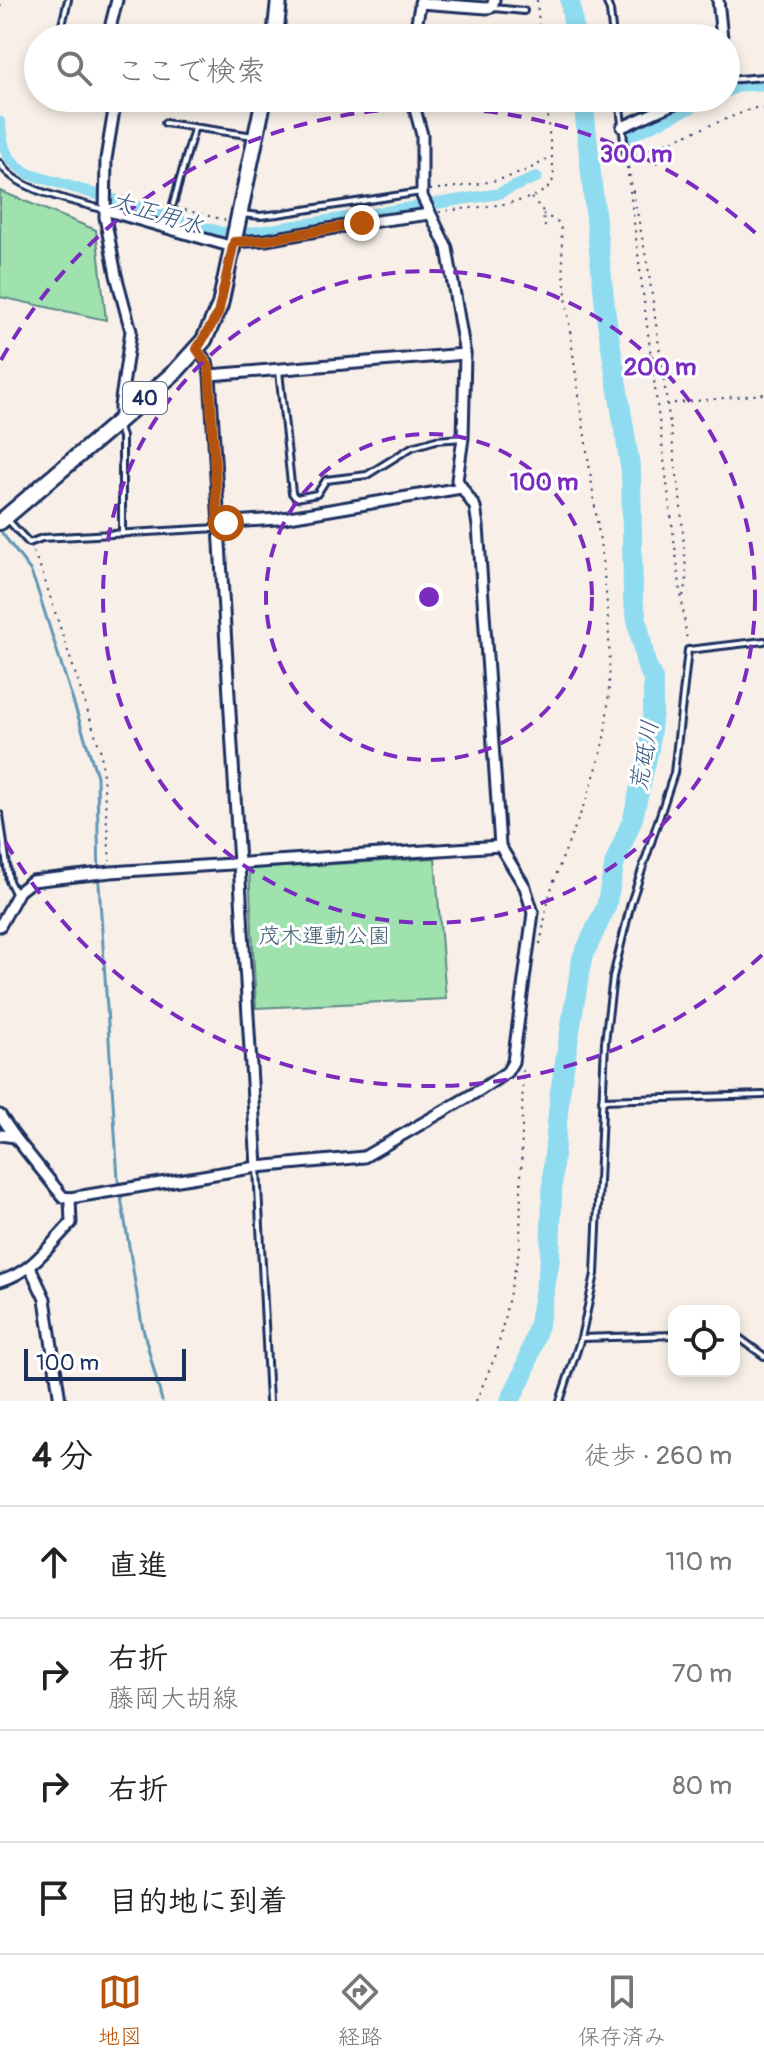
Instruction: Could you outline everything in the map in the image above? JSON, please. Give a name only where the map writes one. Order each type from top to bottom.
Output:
[{"type":"main road","points":[[276,24],[279,0]]},
{"type":"main road","name":"40","points":[[2,520],[118,422],[197,349],[218,314],[261,112]]},
{"type":"street","points":[[111,24],[117,0]]},
{"type":"street","points":[[718,0],[721,24]]},
{"type":"street","points":[[417,24],[421,1],[493,4]]},
{"type":"street","points":[[114,112],[106,159],[105,208],[116,275],[131,331],[118,422]]},
{"type":"street","points":[[0,1115],[63,1197],[70,1198],[257,1167],[364,1157],[507,1072],[513,1062],[533,913],[525,887],[500,846],[478,526],[475,507],[457,480],[463,438],[465,354],[447,248],[421,194],[422,135],[416,112]]},
{"type":"street","points":[[622,127],[656,112]]},
{"type":"street","points":[[105,208],[266,240],[429,212]]},
{"type":"street","points":[[197,349],[207,362],[210,375],[257,1167]]},
{"type":"street","points":[[210,375],[465,354]]},
{"type":"street","points":[[218,525],[277,519],[461,488]]},
{"type":"street","points":[[0,926],[5,907],[32,881],[111,872],[500,846]]},
{"type":"street","points":[[0,1135],[15,1137]]},
{"type":"street","points":[[0,1281],[30,1267],[71,1223],[70,1198]]},
{"type":"street","points":[[30,1267],[45,1299],[60,1401]]},
{"type":"lane","points":[[62,24],[68,0]]},
{"type":"lane","points":[[606,0],[611,24]]},
{"type":"lane","points":[[493,4],[524,11]]},
{"type":"lane","points":[[740,79],[764,77]]},
{"type":"lane","points":[[620,112],[626,158]]},
{"type":"lane","points":[[165,123],[257,136]]},
{"type":"lane","points":[[173,204],[195,128]]},
{"type":"lane","points":[[0,163],[8,174],[26,186],[105,208]]},
{"type":"lane","points":[[236,232],[260,216],[421,194]]},
{"type":"lane","points":[[279,369],[292,493],[296,498],[317,494],[326,480],[367,475],[421,443],[463,438]]},
{"type":"lane","points":[[118,422],[122,437],[122,534]]},
{"type":"lane","points":[[2,520],[29,543],[42,538],[218,525]]},
{"type":"lane","points":[[560,1401],[581,1338],[595,1274],[602,1100],[613,977],[631,903],[674,773],[688,650],[764,641]]},
{"type":"lane","points":[[0,815],[9,881],[16,895]]},
{"type":"lane","points":[[602,1100],[764,1095]]},
{"type":"lane","points":[[257,1167],[269,1401]]},
{"type":"lane","points":[[581,1338],[668,1335]]},
{"type":"lane","points":[[740,1338],[764,1356]]},
{"type":"path","points":[[0,7],[3,0]]},
{"type":"path","points":[[537,0],[539,24]]},
{"type":"path","points":[[626,158],[754,108],[764,109]]},
{"type":"path","points":[[429,212],[531,198],[548,191],[553,184],[546,112]]},
{"type":"path","points":[[421,194],[503,179],[551,157]]},
{"type":"path","points":[[626,158],[648,267],[680,496],[687,583],[682,598]]},
{"type":"path","points":[[626,158],[688,650]]},
{"type":"path","points":[[531,198],[543,214],[558,222],[561,229],[576,374],[605,570],[609,632],[606,726],[599,761],[585,806],[551,891],[539,947]]},
{"type":"path","points":[[173,204],[175,208],[236,232]]},
{"type":"path","points":[[543,214],[545,227]]},
{"type":"path","points":[[666,404],[764,394]]},
{"type":"path","points":[[29,543],[41,569],[101,752],[111,872]]},
{"type":"path","points":[[476,1401],[497,1352],[520,1246],[523,1061]]},
{"type":"green space","points":[[0,191],[96,230],[106,320],[0,297]]},
{"type":"green space","name":"茂木運動公園","points":[[435,858],[446,999],[256,1008],[249,869]]},
{"type":"waterway","name":"荒砥川","points":[[570,0],[573,24]]},
{"type":"waterway","name":"大正用水","points":[[740,86],[764,85]]},
{"type":"waterway","name":"荒砥川","points":[[510,1401],[524,1372],[539,1323],[550,1259],[553,1166],[560,1092],[582,958],[606,907],[615,862],[633,818],[649,749],[653,711],[653,679],[646,664],[633,599],[631,472],[606,316],[584,112]]},
{"type":"waterway","name":"大正用水","points":[[630,136],[682,112]]},
{"type":"waterway","name":"大正用水","points":[[0,122],[7,153],[29,174],[221,232],[248,233],[497,194],[537,177]]},
{"type":"waterway","points":[[2,533],[30,570],[36,585],[97,776],[99,884],[118,1179],[142,1325],[162,1401]]},
{"type":"route","points":[[226,523],[218,523],[209,367],[197,349],[218,314],[234,242],[266,240],[362,223]]}]
